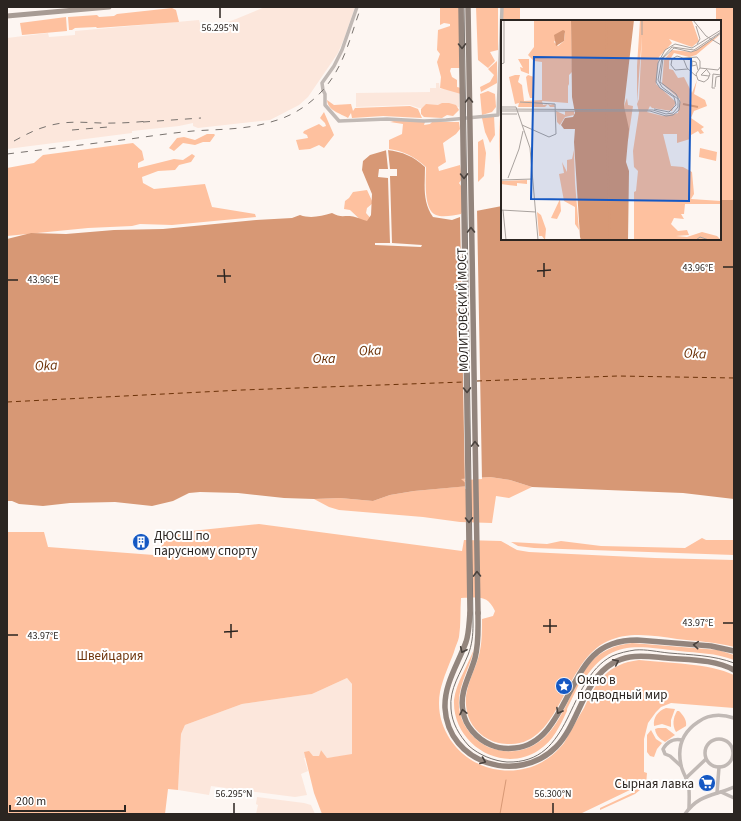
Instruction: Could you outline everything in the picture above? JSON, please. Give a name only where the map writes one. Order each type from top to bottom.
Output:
[{"type":"main road","name":"МОЛИТОВСКИЙ МОСТ","points":[[461,7],[470,613],[468,638],[451,676],[447,689],[445,702],[446,718],[450,730],[457,742],[466,751],[478,759],[497,766],[529,764],[548,754],[557,747],[597,676],[605,668],[622,659],[640,656],[702,661],[734,670]]},
{"type":"main road","name":"МОЛИТОВСКИЙ МОСТ","points":[[468,7],[478,613],[477,649],[462,695],[462,711],[466,722],[475,734],[491,745],[511,748],[522,747],[534,742],[542,736],[551,725],[587,662],[609,645],[626,640],[637,640],[711,646],[734,651]]},
{"type":"street","points":[[7,16],[109,7]]},
{"type":"street","points":[[358,7],[342,50],[334,66],[322,83],[326,105],[339,121],[387,119],[424,121],[498,115],[501,34]]},
{"type":"street","points":[[502,7],[502,20]]},
{"type":"street","points":[[689,808],[688,783],[681,766],[680,756],[682,740],[689,729],[701,720],[717,715],[734,718]]},
{"type":"street","points":[[719,738],[728,742],[733,749],[732,758],[726,765],[719,767],[713,766],[706,759],[705,750],[710,742],[719,738]]},
{"type":"street","points":[[681,766],[670,756],[665,754],[663,749],[673,740],[682,740]]},
{"type":"street","points":[[686,778],[706,759]]},
{"type":"street","points":[[719,767],[719,792]]},
{"type":"street","points":[[685,814],[697,800],[734,786]]},
{"type":"street","points":[[719,792],[734,798]]},
{"type":"shaded area","points":[[265,7],[355,7],[338,53],[308,97],[299,105],[270,120],[198,128],[193,126],[193,123],[132,131],[132,133],[7,149],[7,38],[48,33],[49,37],[75,35],[75,31],[199,20],[202,31]]},
{"type":"shaded area","points":[[436,83],[439,83],[440,89],[459,90],[459,107],[419,108],[410,105],[356,107],[356,93],[430,92],[430,88],[436,88]]},
{"type":"shaded area","points":[[347,678],[352,684],[352,755],[327,758],[321,750],[319,756],[304,758],[308,771],[301,774],[307,795],[295,797],[211,786],[209,795],[178,790],[181,734],[185,725],[242,704],[312,694]]},
{"type":"shaded area","points":[[257,797],[311,805],[315,814],[256,814],[258,805],[256,804]]},
{"type":"green space","points":[[440,7],[460,7],[461,68],[451,68],[450,71],[452,77],[457,80],[457,87],[461,88],[461,94],[440,88],[441,77],[437,62],[440,54],[437,50],[438,30],[450,26],[450,24],[444,23],[440,25]]},
{"type":"green space","points":[[476,7],[498,7],[498,50],[490,52],[495,61],[488,68],[478,60]]},
{"type":"green space","points":[[503,7],[520,7],[520,20],[503,20]]},
{"type":"green space","points":[[716,7],[734,7],[734,200],[721,200],[721,20],[716,20]]},
{"type":"green space","points":[[172,8],[176,10],[179,22],[97,28],[75,28],[69,30],[68,17],[97,15],[99,17],[114,16],[117,14]]},
{"type":"green space","points":[[66,17],[67,31],[22,35],[20,23]]},
{"type":"green space","points":[[497,61],[497,83],[481,92],[480,87],[490,82],[494,75],[488,69]]},
{"type":"green space","points":[[488,91],[495,94],[496,107],[492,112],[482,115],[480,94]]},
{"type":"green space","points":[[327,100],[334,105],[351,104],[353,111],[355,108],[410,106],[418,109],[422,118],[383,116],[352,118],[351,113],[348,118],[332,109]]},
{"type":"green space","points":[[442,103],[456,105],[459,110],[453,116],[447,115],[442,118],[424,117],[421,114],[421,109],[426,104],[438,105]]},
{"type":"green space","points":[[501,109],[501,181],[499,140]]},
{"type":"green space","points":[[324,112],[334,135],[324,148],[319,145],[310,149],[299,150],[296,140],[308,138],[307,135],[303,133],[304,131],[319,124],[323,127],[326,126],[320,118]]},
{"type":"green space","points":[[494,116],[495,135],[490,143],[485,132],[482,118]]},
{"type":"green space","points":[[398,120],[425,122],[424,125],[432,122],[459,122],[460,129],[456,134],[443,143],[446,162],[438,167],[439,171],[460,165],[462,179],[459,183],[461,186],[463,210],[461,214],[442,216],[436,215],[432,212],[427,201],[426,194],[426,167],[409,155],[400,151],[389,149],[389,140],[402,134],[403,124],[390,122]]},
{"type":"green space","points":[[207,134],[215,135],[210,142],[203,142],[195,145],[183,143],[174,151],[169,148],[177,138],[184,137],[195,140]]},
{"type":"green space","points":[[483,139],[486,153],[484,176],[478,182],[478,142]]},
{"type":"green space","points":[[133,143],[142,151],[144,160],[138,163],[138,168],[174,159],[183,160],[192,154],[195,156],[191,162],[179,165],[175,170],[158,171],[142,177],[143,183],[154,189],[205,184],[212,207],[255,214],[256,217],[172,225],[140,224],[132,226],[88,228],[7,236],[7,168],[34,163],[43,155]]},
{"type":"green space","points":[[367,190],[373,203],[367,208],[366,213],[372,220],[365,224],[350,210],[344,209],[345,201],[353,192]]},
{"type":"green space","points":[[490,477],[510,480],[532,487],[509,498],[496,496],[492,523],[460,522],[423,517],[339,510],[329,507],[314,499],[340,498],[373,501],[390,495],[414,491],[468,486],[460,479]]},
{"type":"green space","name":"Швейцария","points":[[259,524],[462,551],[464,540],[501,541],[517,550],[529,552],[734,560],[734,647],[713,643],[642,635],[625,636],[608,641],[593,651],[581,665],[562,700],[541,731],[528,740],[511,744],[496,742],[483,736],[472,725],[468,716],[466,705],[467,692],[480,651],[482,619],[493,616],[495,611],[485,599],[461,598],[459,637],[440,692],[439,706],[441,720],[446,732],[463,754],[487,767],[510,771],[519,770],[536,765],[551,756],[564,743],[604,675],[619,665],[628,662],[639,660],[688,664],[713,668],[734,675],[734,708],[671,703],[661,707],[648,723],[644,739],[644,772],[647,773],[646,785],[635,794],[600,810],[600,808],[635,793],[632,789],[580,814],[322,814],[314,793],[304,752],[309,751],[313,756],[319,756],[321,750],[327,758],[352,754],[352,684],[347,678],[312,694],[242,704],[185,725],[181,734],[178,790],[168,789],[165,814],[7,814],[7,532],[44,532],[48,547],[154,555],[172,533]]},
{"type":"green space","points":[[702,538],[706,540],[734,540],[734,555],[534,548],[518,546],[511,542],[547,544],[561,541],[601,546],[685,548]]},
{"type":"green space","points":[[632,643],[718,650],[734,655],[734,660],[714,655],[636,647],[613,652],[602,659],[592,669],[582,683],[579,684],[562,722],[552,738],[539,750],[525,757],[510,759],[495,757],[482,751],[470,742],[461,730],[456,716],[454,700],[460,681],[474,649],[460,692],[459,708],[461,716],[468,730],[473,736],[486,746],[504,751],[515,751],[530,747],[542,739],[552,729],[581,676],[593,659],[608,649]]},
{"type":"green space","points":[[666,708],[675,709],[671,720],[671,727],[662,724],[654,726],[654,720],[657,715]]},
{"type":"green space","points":[[677,711],[679,711],[683,716],[686,726],[676,732],[674,722]]},
{"type":"green space","points":[[666,728],[675,735],[665,742],[656,734],[655,729]]},
{"type":"green space","points":[[651,730],[656,739],[662,743],[657,749],[654,757],[650,756],[647,752],[647,735]]},
{"type":"water","name":"Ока","points":[[387,150],[398,152],[408,155],[425,167],[426,199],[429,211],[433,217],[452,220],[476,211],[501,206],[501,240],[721,240],[721,200],[734,200],[734,499],[683,493],[532,487],[510,480],[490,477],[461,479],[469,486],[414,491],[390,495],[373,501],[340,498],[284,498],[238,493],[200,492],[189,493],[173,501],[152,506],[115,502],[70,503],[43,506],[19,504],[12,501],[7,501],[7,239],[31,233],[66,234],[114,230],[163,229],[292,218],[300,215],[316,217],[332,213],[339,216],[357,217],[367,221],[371,215],[372,194],[362,170],[363,161],[370,155]]},
{"type":"pier","points":[[386,150],[388,150],[390,169],[397,169],[397,176],[390,176],[392,243],[422,245],[421,247],[375,245],[375,243],[390,243],[388,178],[378,177],[379,169],[388,169]]},
{"type":"pier","points":[[477,209],[482,479],[465,480],[470,485],[470,488],[465,489],[460,215]]},
{"type":"waterway","points":[[500,814],[506,780]]},
{"type":"ferry route","points":[[477,381],[618,376],[734,378]]},
{"type":"ferry route","points":[[7,402],[242,390],[464,382]]},
{"type":"tram line","points":[[464,7],[473,625],[472,640],[469,651],[452,694],[451,709],[454,724],[462,738],[469,746],[482,755],[507,762],[529,759],[545,750],[557,736],[585,683],[597,668],[612,656],[629,651],[643,650],[710,657],[734,663]]},
{"type":"railway","points":[[7,154],[193,131],[244,128],[264,124],[285,117],[311,102],[325,88],[332,78],[339,67],[349,44],[361,7]]},
{"type":"railway","points":[[143,122],[201,118]]},
{"type":"railway","points":[[14,141],[35,130],[57,124],[73,122],[119,123],[149,121]]},
{"type":"railway","points":[[72,130],[108,127]]},
{"type":"place","name":"ДЮСШ по парусному спорту","points":[[141,542]]},
{"type":"place","name":"Окно в подводный мир","points":[[564,686]]},
{"type":"place","name":"Сырная лавка","points":[[707,783]]},
{"type":"water label","name":"Oka","points":[[370,350]]},
{"type":"water label","name":"Oka","points":[[695,353]]},
{"type":"water label","name":"Oka","points":[[46,365]]}]
